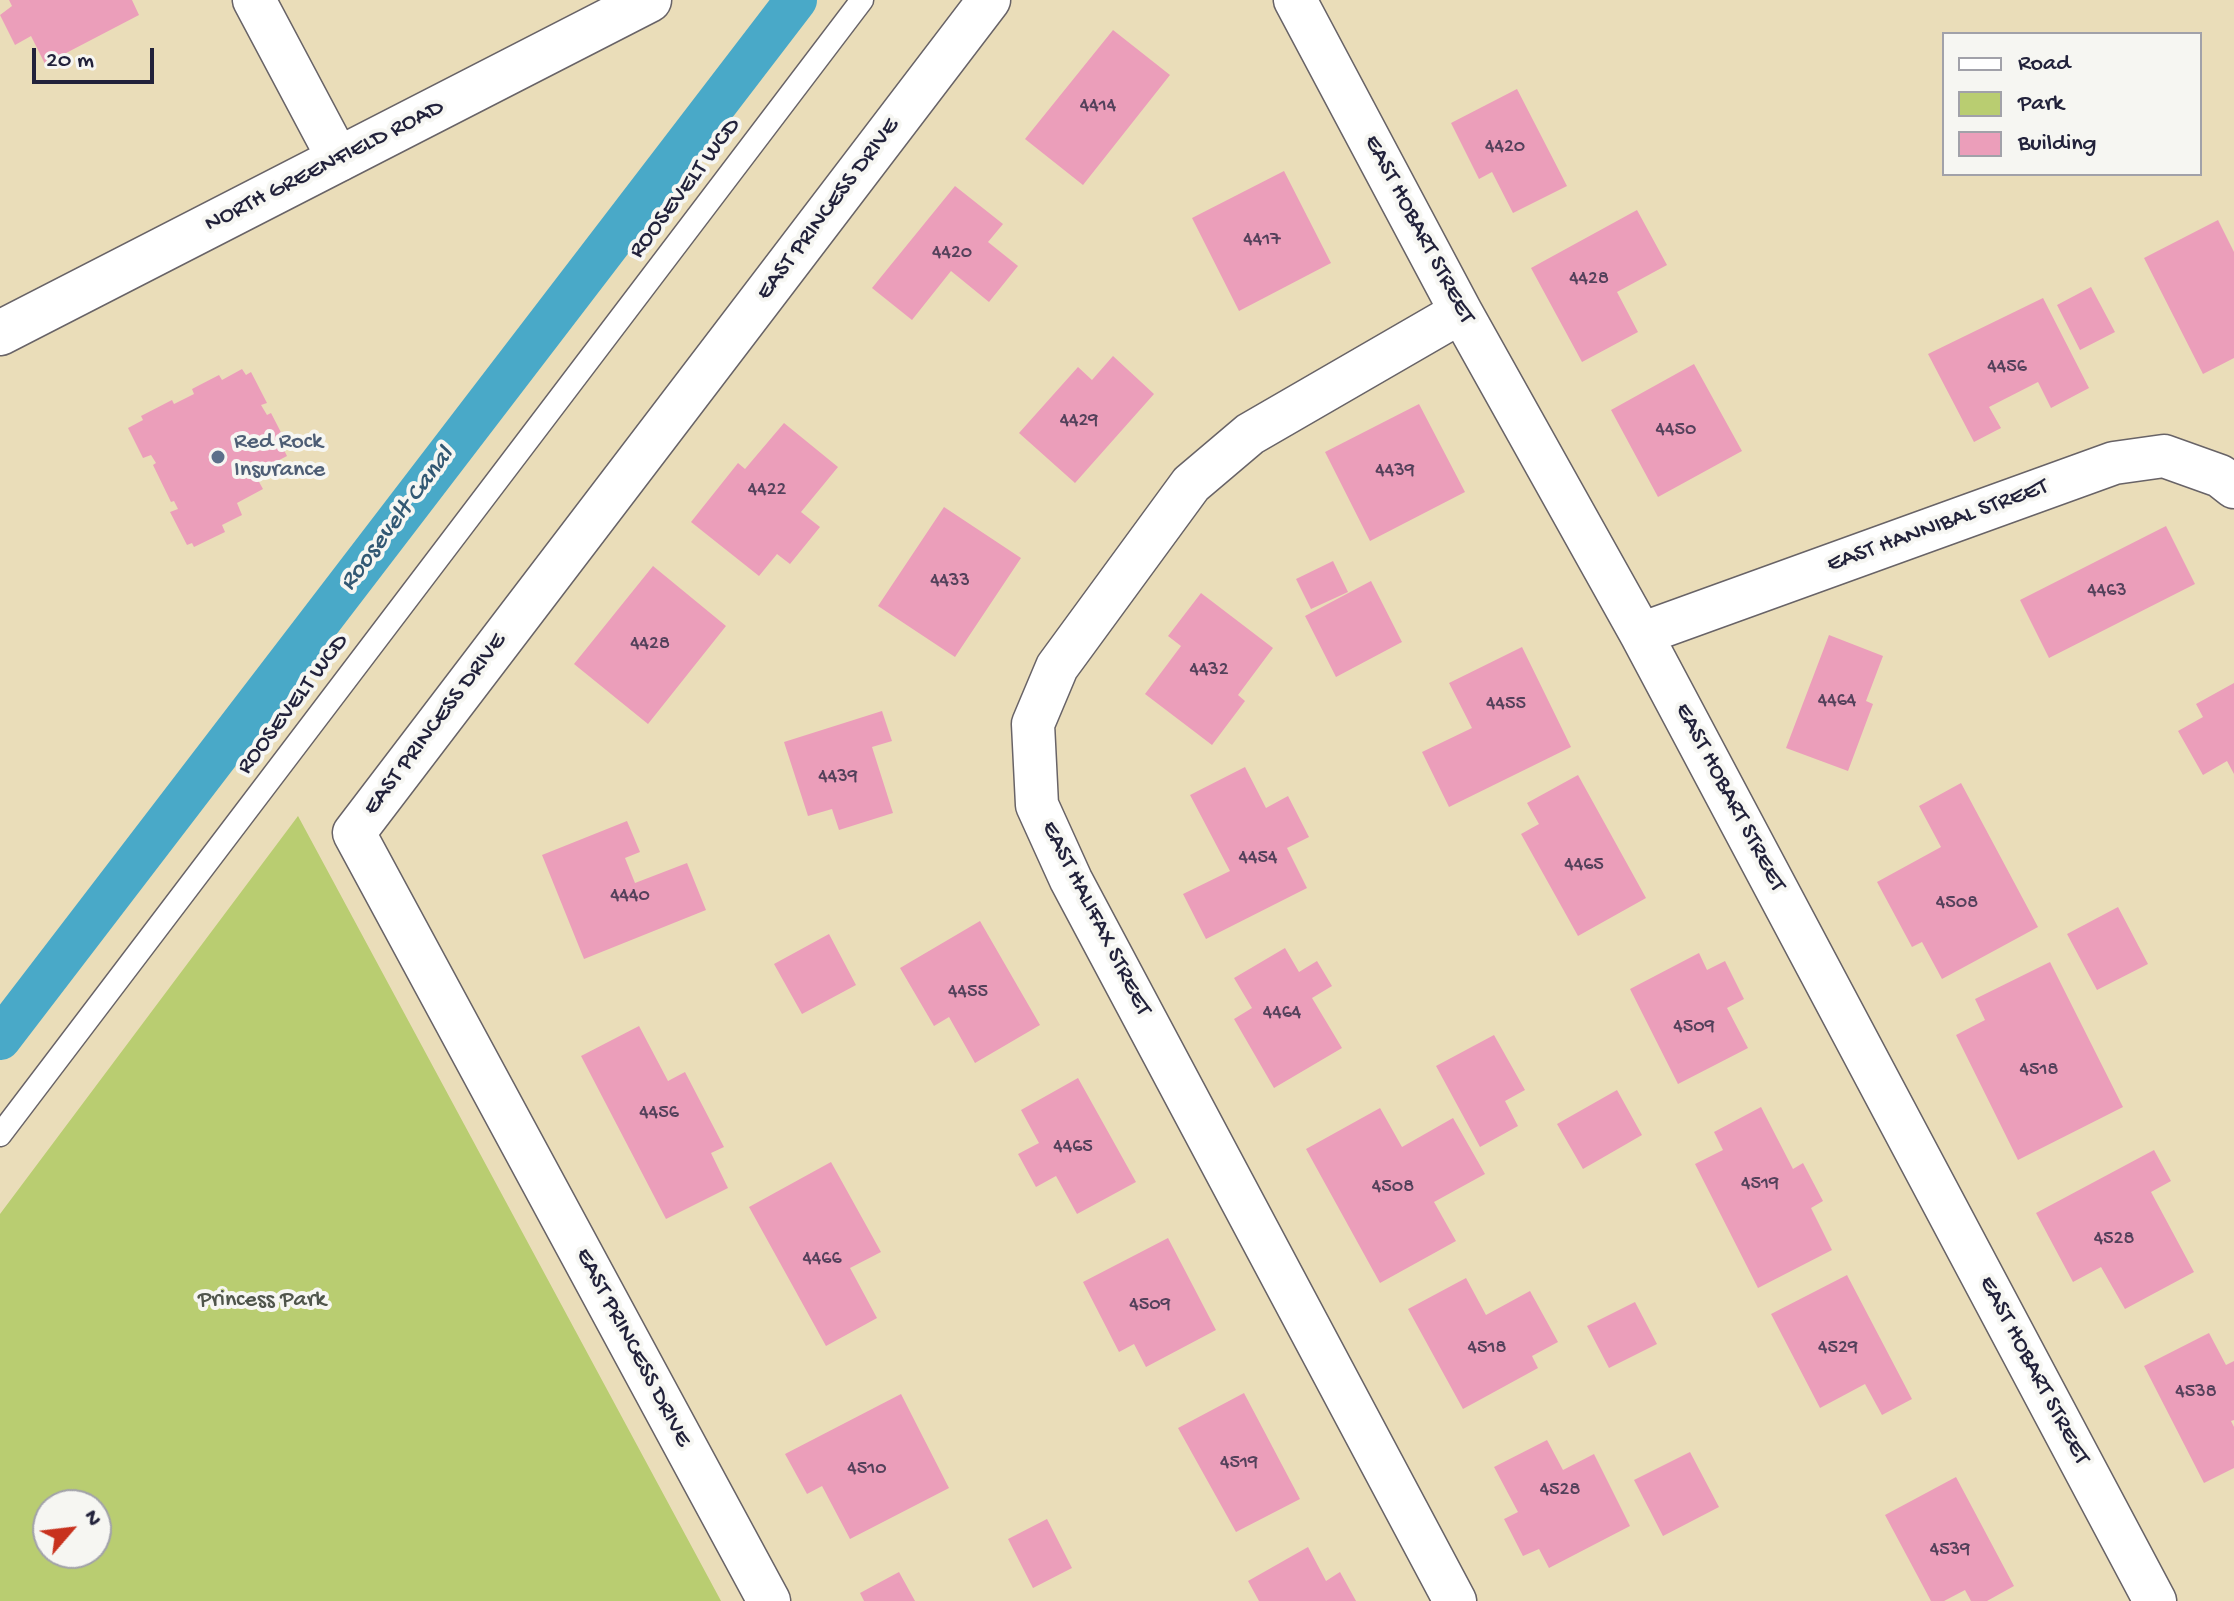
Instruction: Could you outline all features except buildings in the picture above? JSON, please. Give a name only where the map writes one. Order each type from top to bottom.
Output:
[{"type":"main road","name":"NORTH GREENFIELD ROAD","points":[[0,333],[649,0]]},
{"type":"street","points":[[254,0],[339,160]]},
{"type":"street","name":"EAST PRINCESS DRIVE","points":[[769,1601],[354,833],[989,0]]},
{"type":"street","name":"EAST HOBART STREET","points":[[1295,0],[1461,312],[1641,634],[2155,1601]]},
{"type":"street","name":"EAST HALIFAX STREET","points":[[1455,1601],[1071,880],[1037,805],[1033,724],[1057,667],[1191,484],[1250,434],[1461,312]]},
{"type":"street","name":"EAST HANNIBAL STREET","points":[[1641,634],[2114,463],[2164,456],[2220,476],[2234,487]]},
{"type":"lane","name":"ROOSEVELT WCD","points":[[0,1135],[862,0]]},
{"type":"green space","name":"Princess Park","points":[[298,816],[721,1601],[0,1601],[0,1214]]},
{"type":"waterway","name":"Roosevelt Canal","points":[[0,1039],[796,0]]},
{"type":"place","name":"Red Rock Insurance","points":[[218,457]]}]
